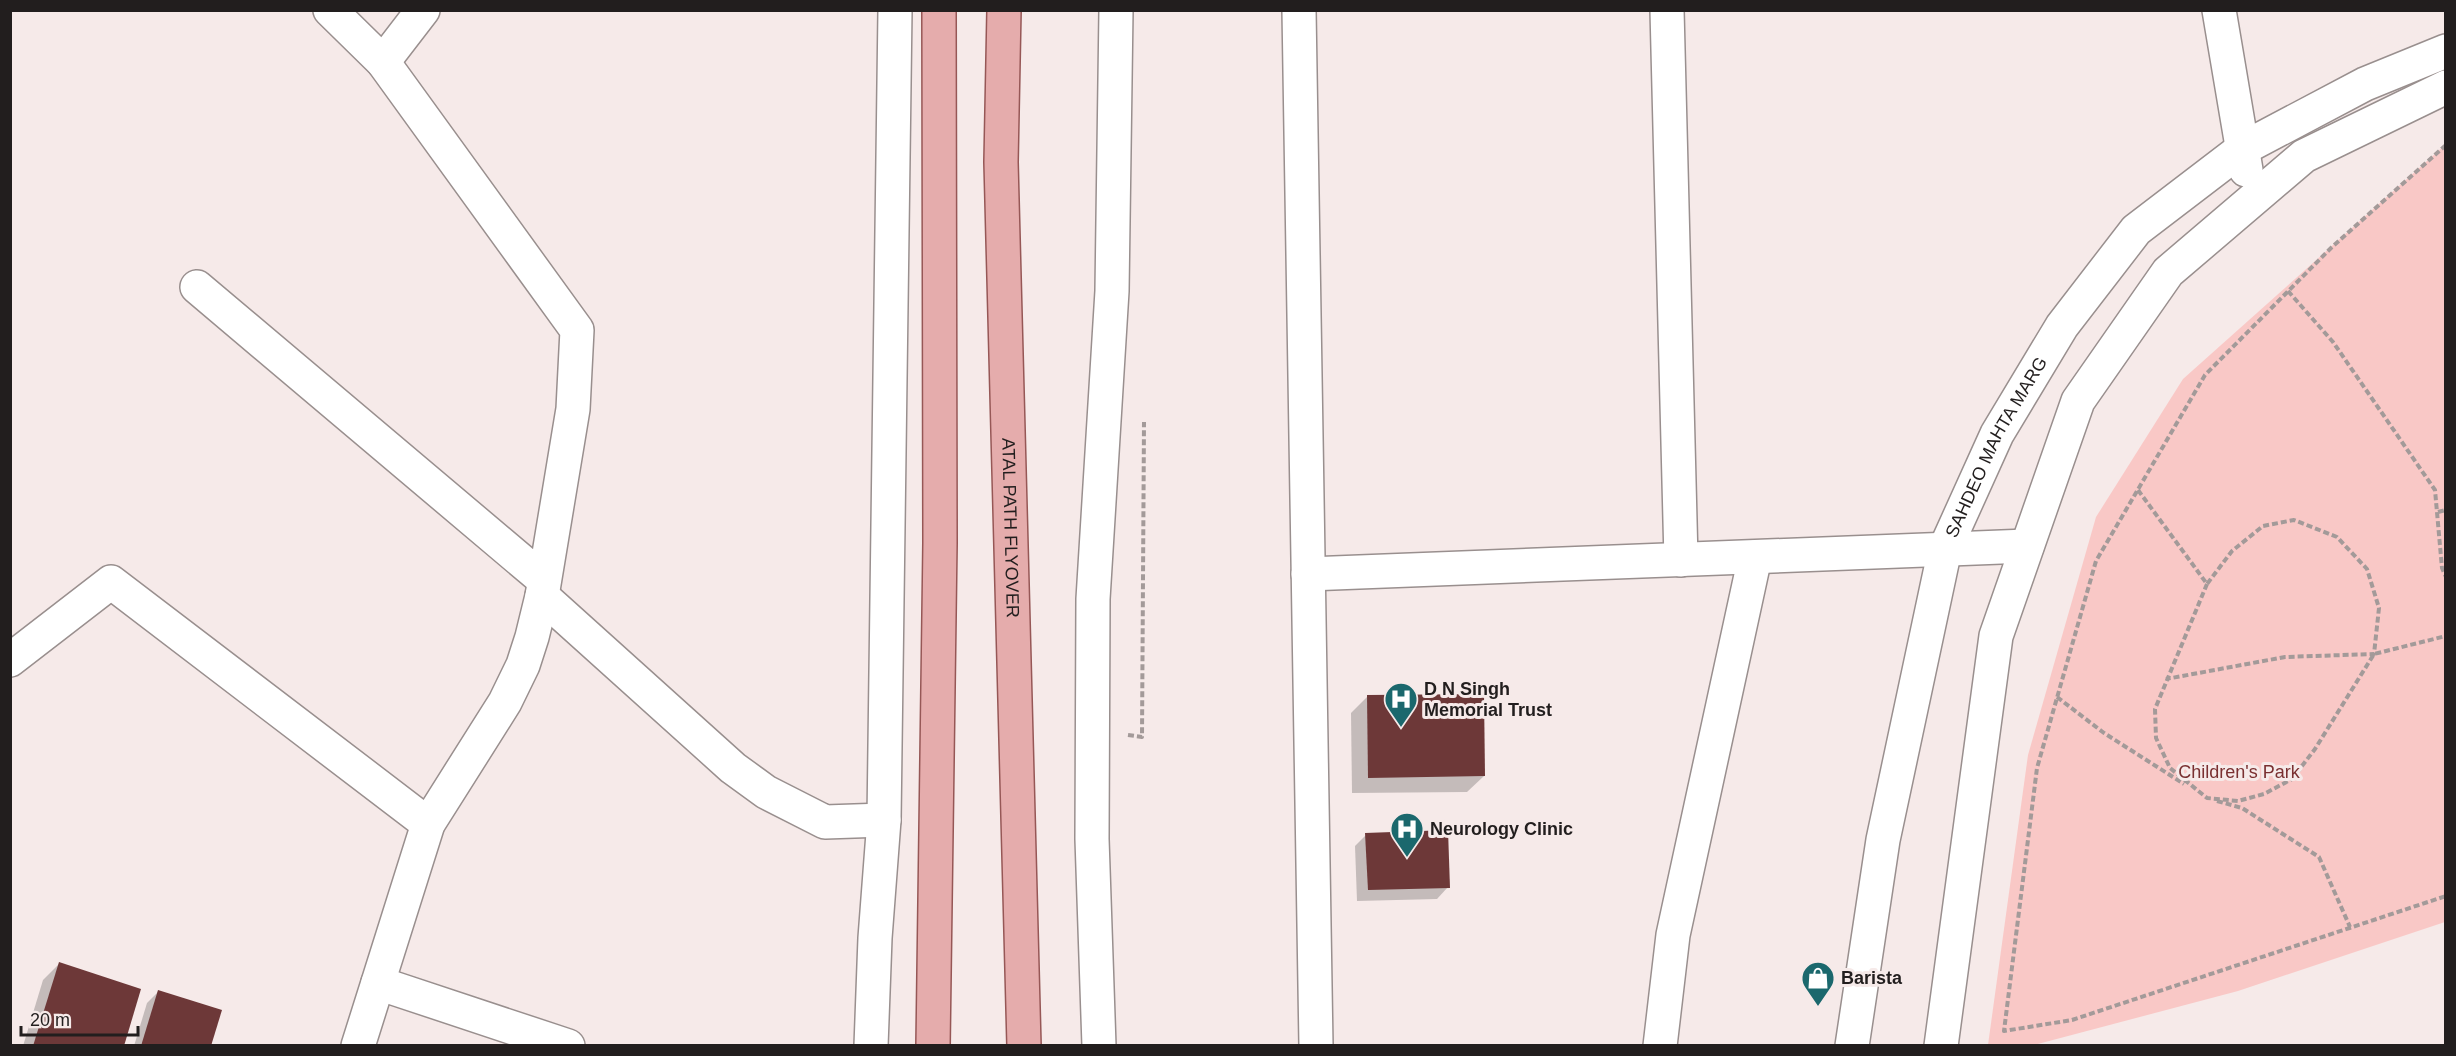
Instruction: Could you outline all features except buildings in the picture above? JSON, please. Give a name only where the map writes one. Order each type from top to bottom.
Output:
[{"type":"main road","points":[[933,1046],[940,543],[939,10]]},
{"type":"main road","name":"ATAL PATH FLYOVER","points":[[1004,10],[1001,162],[1024,1046]]},
{"type":"street","points":[[330,10],[383,62],[578,330],[573,409],[543,588],[532,637],[523,665],[505,702],[428,824],[358,1046]]},
{"type":"street","points":[[383,62],[423,10]]},
{"type":"street","points":[[872,1046],[875,938],[884,820],[895,10]]},
{"type":"street","points":[[1099,1046],[1092,839],[1093,599],[1112,291],[1116,10]]},
{"type":"street","points":[[1299,10],[1316,1046]]},
{"type":"street","points":[[1667,10],[1681,560]]},
{"type":"street","points":[[2220,10],[2251,202]]},
{"type":"street","name":"SAHDEO MAHTA MARG","points":[[1852,1046],[1883,840],[1945,549],[1997,434],[2062,326],[2136,230],[2242,149],[2365,84],[2445,51]]},
{"type":"street","points":[[1941,1046],[1996,636],[2078,401],[2168,272],[2304,156],[2445,87]]},
{"type":"street","points":[[197,287],[543,588],[733,768],[766,792],[825,822],[884,820]]},
{"type":"street","points":[[1308,574],[2027,546]]},
{"type":"street","points":[[1660,1046],[1673,935],[1755,557]]},
{"type":"street","points":[[10,660],[111,582],[428,824]]},
{"type":"street","points":[[378,983],[568,1046]]},
{"type":"path","points":[[2445,145],[2331,248],[2205,375],[2096,561],[2037,768],[2004,1031],[2072,1020],[2445,896]]},
{"type":"path","points":[[2288,291],[2333,342],[2435,490],[2442,568],[2445,577]]},
{"type":"path","points":[[2138,490],[2207,584]]},
{"type":"path","points":[[2438,512],[2445,510]]},
{"type":"path","points":[[2294,520],[2337,537],[2367,568],[2379,608],[2374,654],[2315,749],[2292,779],[2264,794],[2238,801],[2207,798],[2170,768],[2156,738],[2155,709],[2207,584],[2232,551],[2263,526],[2294,520]]},
{"type":"path","points":[[2166,679],[2285,657],[2374,654],[2445,636]]},
{"type":"path","points":[[2057,697],[2104,733],[2207,798],[2242,808],[2319,857],[2350,927]]},
{"type":"green space","name":"Children's Park","points":[[2445,145],[2445,922],[2238,991],[2034,1045],[1988,1045],[2028,755],[2096,517],[2183,379]]},
{"type":"place","name":"D N Singh Memorial Trust","points":[[1401,728]]},
{"type":"place","name":"Neurology Clinic","points":[[1407,858]]},
{"type":"place","name":"Barista","points":[[1818,1007]]}]
